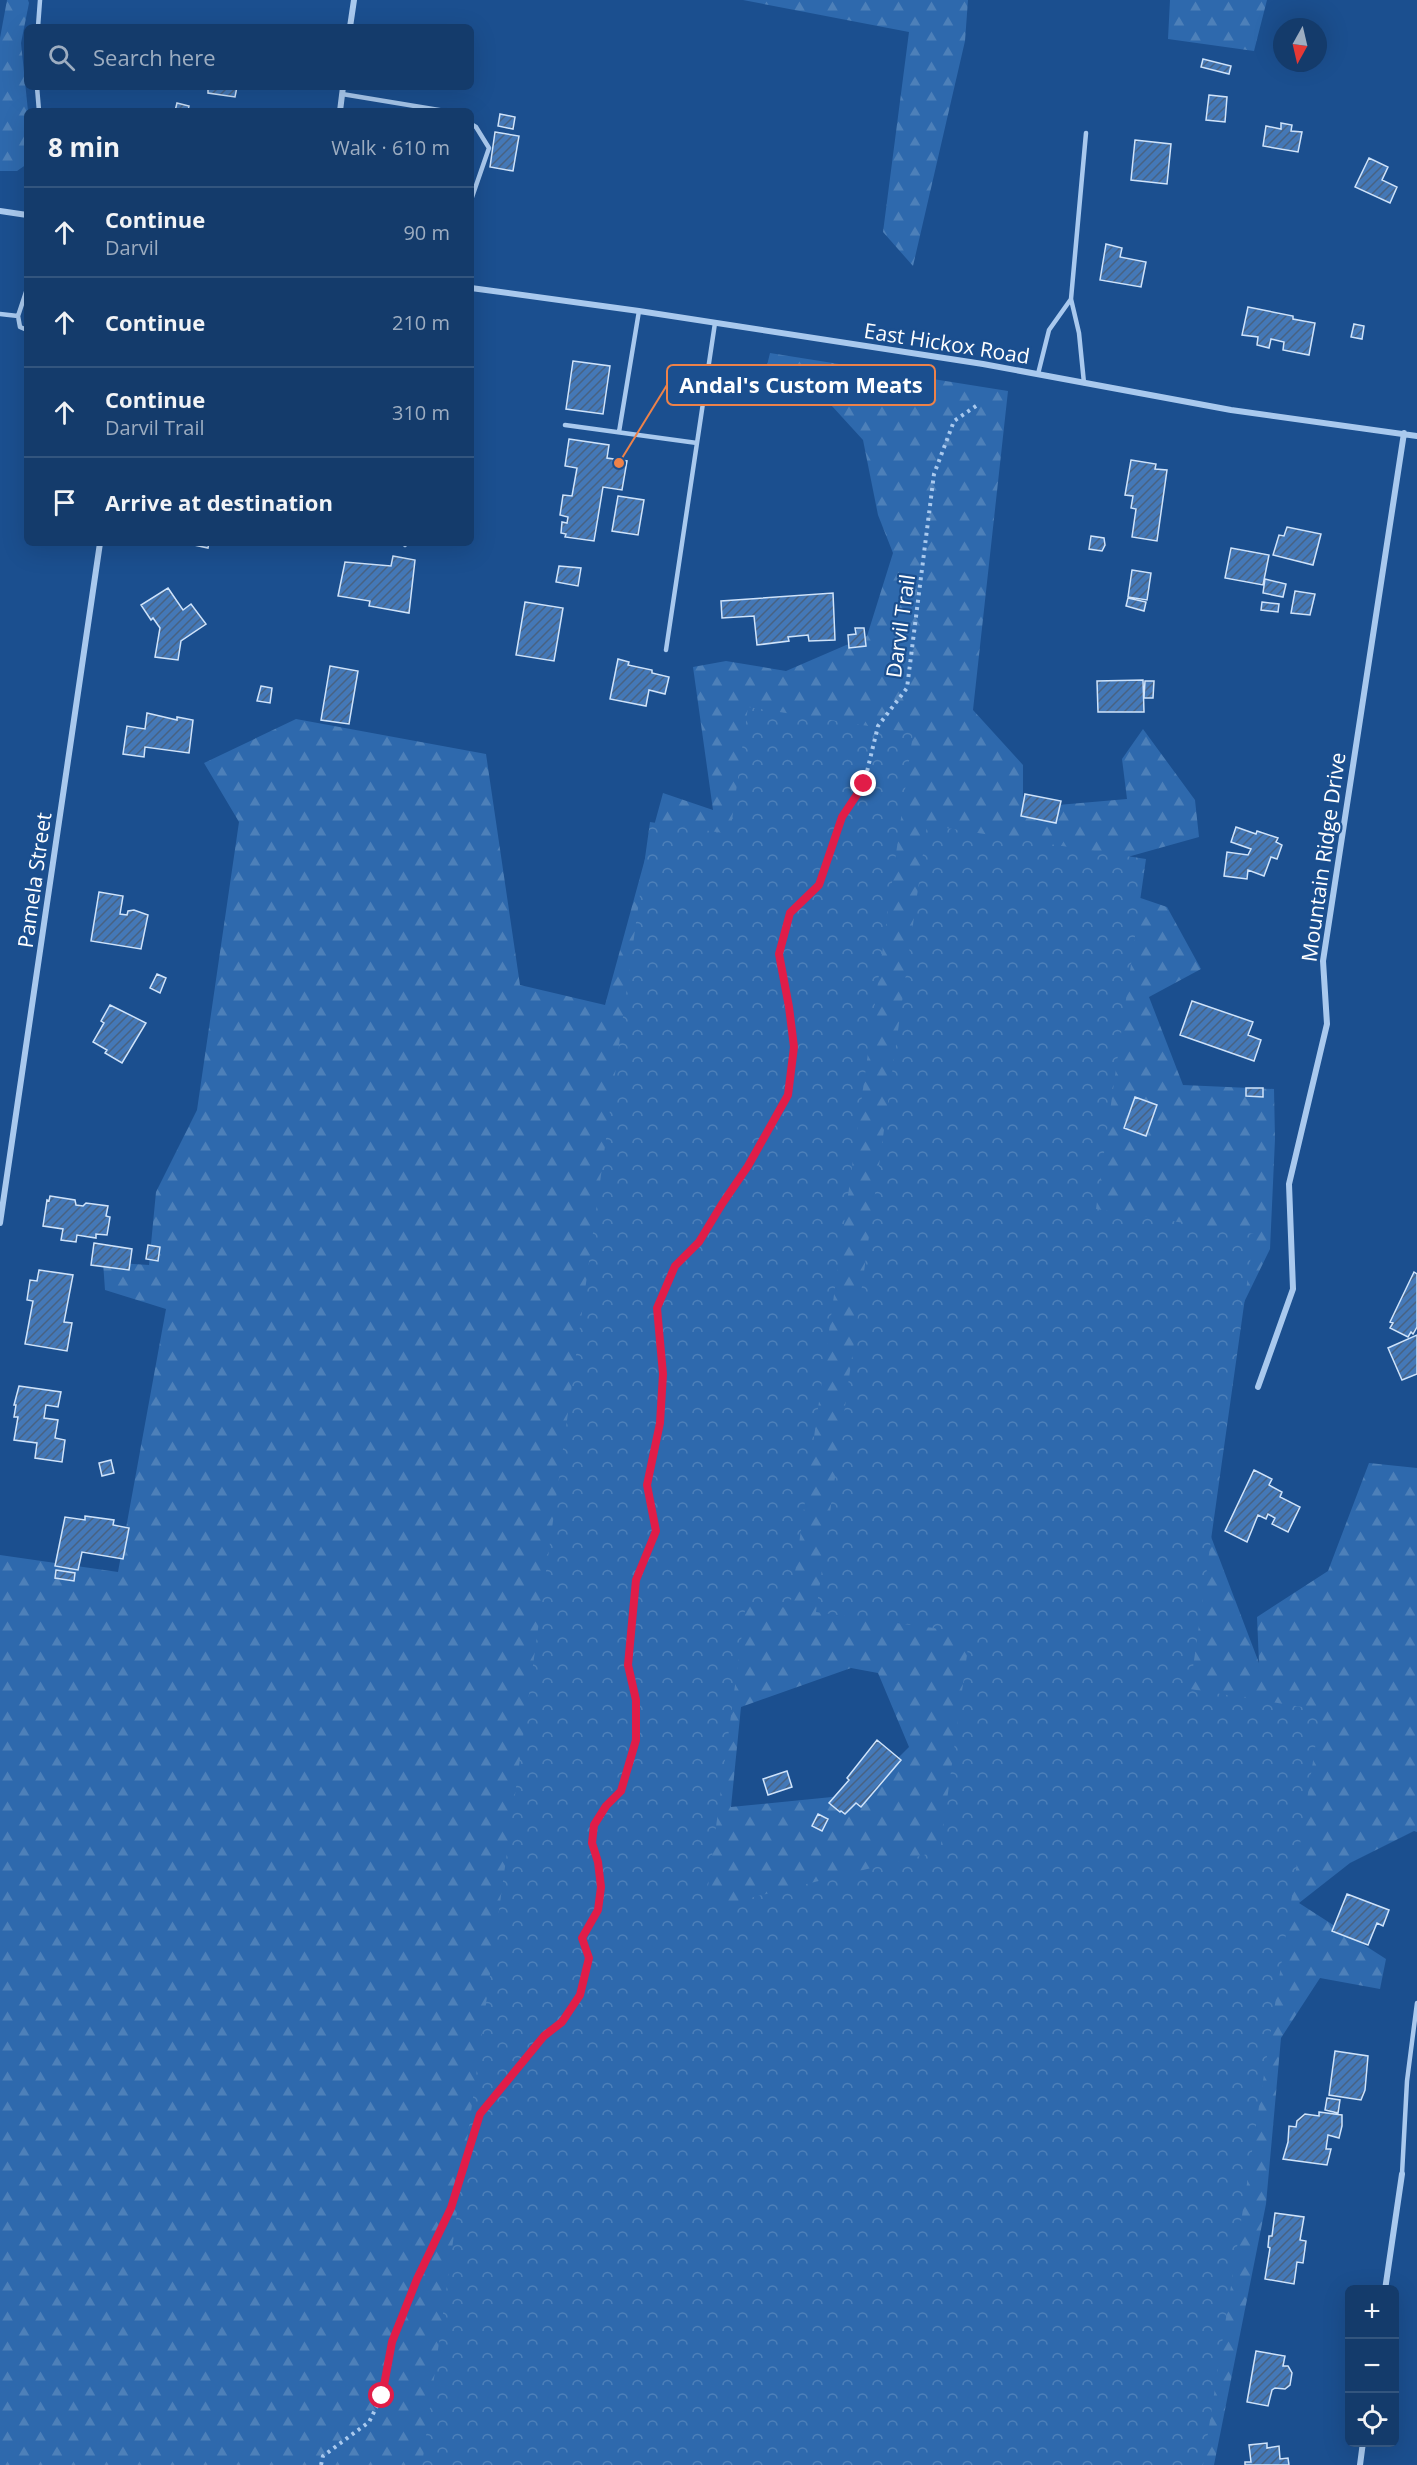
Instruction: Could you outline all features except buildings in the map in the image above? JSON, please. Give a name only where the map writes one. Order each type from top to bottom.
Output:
[{"type":"street","points":[[351,24],[354,0]]},
{"type":"street","points":[[340,108],[343,91]]},
{"type":"street","points":[[0,211],[24,215]]},
{"type":"street","name":"East Hickox Road","points":[[474,288],[639,311],[1038,374],[1231,410],[1417,435]]},
{"type":"street","name":"Mountain Ridge Drive","points":[[1258,1387],[1293,1289],[1289,1184],[1327,1024],[1323,961],[1404,434]]},
{"type":"street","name":"Pamela Street","points":[[0,1223],[100,546]]},
{"type":"street","points":[[1386,2285],[1402,2174]]},
{"type":"street","points":[[1360,2465],[1362,2447]]},
{"type":"lane","points":[[38,24],[40,0]]},
{"type":"lane","points":[[37,90],[39,108]]},
{"type":"lane","points":[[343,91],[430,108]]},
{"type":"lane","points":[[474,125],[489,148],[474,191]]},
{"type":"lane","points":[[1084,383],[1079,333],[1071,299],[1086,133]]},
{"type":"lane","points":[[24,298],[18,316],[20,327],[24,329]]},
{"type":"lane","points":[[1038,374],[1048,330],[1071,299]]},
{"type":"lane","points":[[619,432],[639,311]]},
{"type":"lane","points":[[0,314],[18,316]]},
{"type":"lane","points":[[666,650],[715,323]]},
{"type":"lane","points":[[565,425],[697,443]]},
{"type":"lane","points":[[1402,2174],[1407,2081],[1417,2003]]},
{"type":"path","name":"Darvil Trail","points":[[321,2465],[323,2456],[369,2422],[382,2396],[392,2342],[417,2279],[451,2208],[480,2114],[495,2098],[518,2065],[544,2036],[562,2022],[580,1995],[589,1958],[582,1938],[598,1910],[601,1887],[598,1862],[592,1843],[594,1825],[606,1806],[621,1791],[636,1740],[637,1713],[628,1665],[636,1580],[656,1531],[647,1485],[660,1423],[663,1374],[657,1308],[675,1266],[699,1242],[748,1166],[788,1095],[794,1047],[779,954],[790,913],[819,885],[842,817],[864,784],[878,726],[907,688],[934,474],[954,421],[979,404]]},
{"type":"green space","points":[[7,0],[28,0],[21,43],[24,90],[26,90],[28,108],[24,108],[24,166],[17,171],[0,171],[0,38]]},
{"type":"green space","points":[[743,0],[968,0],[965,41],[913,266],[883,232],[909,32]]},
{"type":"green space","points":[[1170,0],[1267,0],[1254,51],[1168,39]]},
{"type":"green space","points":[[770,353],[1008,391],[973,710],[1023,765],[1023,808],[1127,799],[1122,759],[1143,729],[1195,800],[1199,837],[1106,863],[1117,890],[1167,907],[1201,969],[1149,997],[1183,1085],[1274,1089],[1275,1139],[1270,1249],[1231,1329],[1210,1534],[1259,1663],[1257,1617],[1328,1571],[1369,1463],[1417,1468],[1417,1832],[1414,1831],[1350,1863],[1299,1903],[1386,1959],[1380,1989],[1320,1978],[1281,2038],[1266,2204],[1214,2465],[0,2465],[0,1555],[118,1572],[166,1309],[105,1290],[103,1262],[149,1265],[156,1192],[197,1110],[239,822],[204,763],[296,719],[486,754],[520,985],[605,1005],[663,793],[713,810],[693,667],[726,661],[786,671],[867,636],[893,553],[878,515],[863,440],[821,394],[761,390]],"holes":[[[851,1668],[878,1673],[909,1747],[862,1794],[731,1807],[741,1707]]]},
{"type":"green space","points":[[748,707],[913,733],[790,1608],[746,1603],[705,1909],[940,1851],[970,1633],[816,1612],[927,825],[1146,859],[1096,1209],[1254,1234],[1190,1689],[1321,1710],[1203,2465],[422,2465],[650,822],[730,834]]},
{"type":"place","name":"Andal's Custom Meats","points":[[619,463]]},
{"type":"route","points":[[382,2396],[392,2342],[417,2279],[451,2208],[480,2114],[495,2098],[518,2065],[544,2036],[562,2022],[580,1995],[589,1958],[582,1938],[598,1910],[601,1887],[598,1862],[592,1843],[594,1825],[606,1806],[621,1791],[636,1740],[636,1700],[628,1665],[636,1580],[656,1531],[647,1485],[660,1423],[663,1374],[657,1308],[675,1266],[699,1242],[748,1166],[788,1095],[794,1047],[779,954],[790,913],[819,885],[842,817],[864,784]]}]
